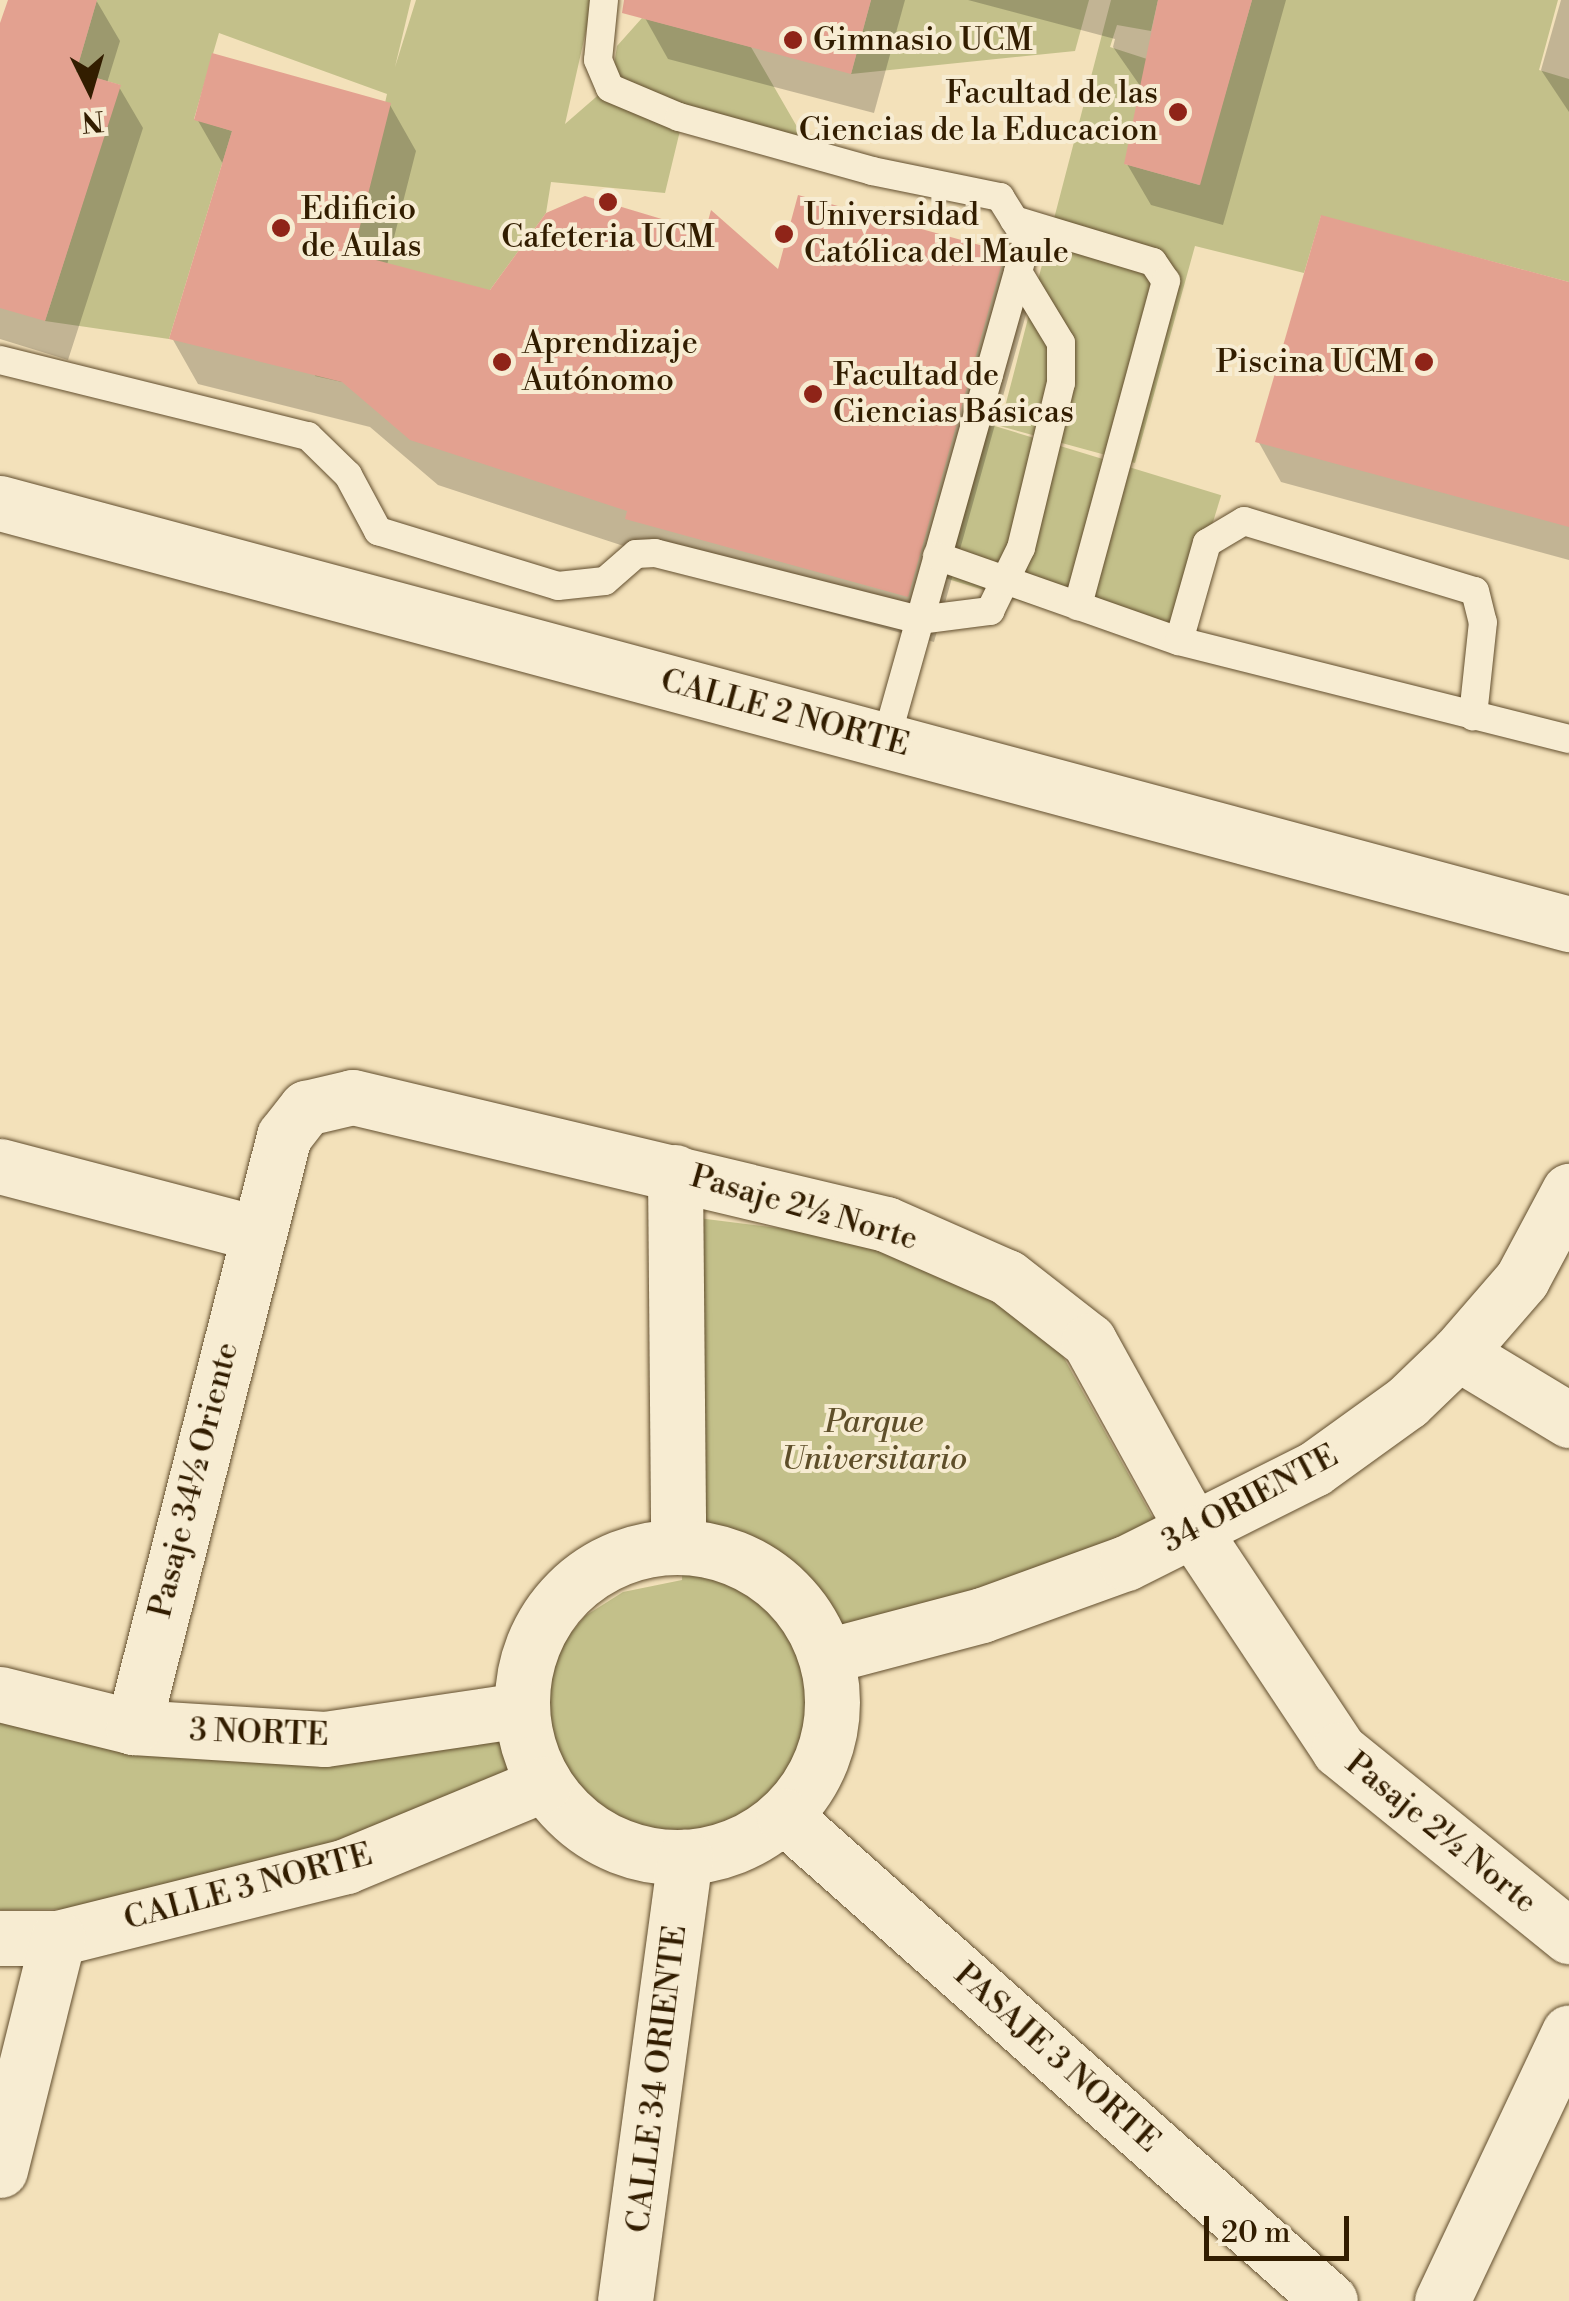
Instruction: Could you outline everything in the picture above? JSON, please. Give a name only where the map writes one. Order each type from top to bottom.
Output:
[{"type":"street","name":"CALLE 2 NORTE","points":[[0,503],[1569,924]]},
{"type":"street","name":"Pasaje 2½ Norte","points":[[254,1233],[294,1117],[324,1099],[353,1097],[886,1224],[1007,1277],[1089,1341],[1196,1532],[1338,1750],[1569,1936]]},
{"type":"street","points":[[0,1166],[254,1233]]},
{"type":"street","points":[[675,1172],[678,1546]]},
{"type":"street","name":"34 ORIENTE","points":[[827,1656],[1055,1590],[1196,1532],[1362,1437],[1458,1353],[1522,1279],[1569,1191]]},
{"type":"street","name":"Pasaje 34½ Oriente","points":[[133,1728],[254,1233]]},
{"type":"street","points":[[1458,1353],[1569,1420]]},
{"type":"street","points":[[678,1546],[727,1554],[770,1576],[805,1612],[827,1656],[834,1695],[824,1754],[784,1816],[731,1848],[685,1857],[640,1853],[598,1837],[544,1784],[528,1748],[521,1710],[524,1669],[541,1625],[575,1584],[615,1558],[678,1546]]},
{"type":"street","name":"3 NORTE","points":[[0,1694],[133,1728],[325,1739],[521,1710]]},
{"type":"street","name":"CALLE 3 NORTE","points":[[0,1938],[58,1938],[346,1866],[544,1784]]},
{"type":"street","name":"PASAJE 3 NORTE","points":[[784,1816],[1330,2301]]},
{"type":"street","name":"CALLE 34 ORIENTE","points":[[625,2301],[685,1857]]},
{"type":"street","points":[[0,2170],[58,1938]]},
{"type":"street","points":[[1442,2301],[1569,2032]]},
{"type":"lane","points":[[604,0],[598,60],[610,88],[679,117],[872,171],[1000,197],[1026,240],[886,740]]},
{"type":"lane","points":[[1014,220],[1153,262],[1166,281],[1078,606]]},
{"type":"lane","points":[[0,360],[308,436],[348,475],[378,531],[558,586],[605,581],[636,554],[655,553],[919,620],[990,611],[1021,548],[1062,383],[1061,343],[1018,272]]},
{"type":"lane","points":[[1179,641],[1207,543],[1244,520],[1475,591],[1484,622],[1473,716]]},
{"type":"lane","points":[[937,556],[1179,641],[1569,739]]},
{"type":"green space","points":[[97,0],[411,0],[395,67],[416,0],[593,0],[565,124],[611,84],[617,46],[642,18],[751,47],[811,151],[684,114],[665,193],[551,182],[546,213],[490,290],[375,290],[342,382],[315,376],[339,312],[387,94],[219,33],[194,119],[232,131],[169,339],[45,321],[120,85],[76,72]]},
{"type":"green space","points":[[871,0],[1089,0],[1075,51],[851,74]]},
{"type":"green space","points":[[1111,0],[1158,0],[1151,31],[1117,25],[1110,47],[1147,59],[1125,164],[1199,185],[1252,0],[1558,0],[1539,70],[1569,79],[1569,282],[1321,216],[1304,273],[1195,246],[1135,463],[1000,426]]},
{"type":"green space","points":[[985,423],[1221,495],[1174,648],[938,576]]},
{"type":"green space","name":"Parque Universitario","points":[[690,1217],[868,1239],[982,1288],[1059,1349],[1159,1529],[819,1680],[810,1737],[790,1773],[772,1794],[723,1824],[679,1833],[637,1829],[598,1813],[568,1790],[90,1909],[0,1910],[0,1709],[350,1762],[533,1735],[537,1697],[553,1655],[585,1616],[623,1592],[682,1580]]},
{"type":"building","points":[[8,0],[97,0],[76,72],[121,85],[45,321],[0,308],[0,23]]},
{"type":"building","name":"Gimnasio UCM","points":[[624,0],[871,0],[851,74],[622,13]]},
{"type":"building","name":"Facultad de las Ciencias de la Educacion","points":[[1158,0],[1252,0],[1200,185],[1124,164]]},
{"type":"building","points":[[212,53],[391,103],[353,254],[490,290],[546,213],[585,196],[705,232],[711,210],[778,269],[798,195],[1005,252],[908,597],[625,519],[627,511],[410,440],[342,382],[169,339],[232,131],[194,120]]},
{"type":"building","name":"Piscina UCM","points":[[1321,215],[1569,282],[1569,527],[1255,442]]},
{"type":"place","name":"Gimnasio UCM","points":[[793,40]]},
{"type":"place","name":"Facultad de las Ciencias de la Educacion","points":[[1178,112]]},
{"type":"place","name":"Cafeteria UCM","points":[[608,202]]},
{"type":"place","name":"Edificio de Aulas","points":[[281,228]]},
{"type":"place","name":"Universidad Católica del Maule","points":[[784,234]]},
{"type":"place","name":"Aprendizaje Autónomo","points":[[502,362]]},
{"type":"place","name":"Piscina UCM","points":[[1424,362]]},
{"type":"place","name":"Facultad de Ciencias Básicas","points":[[813,394]]}]
